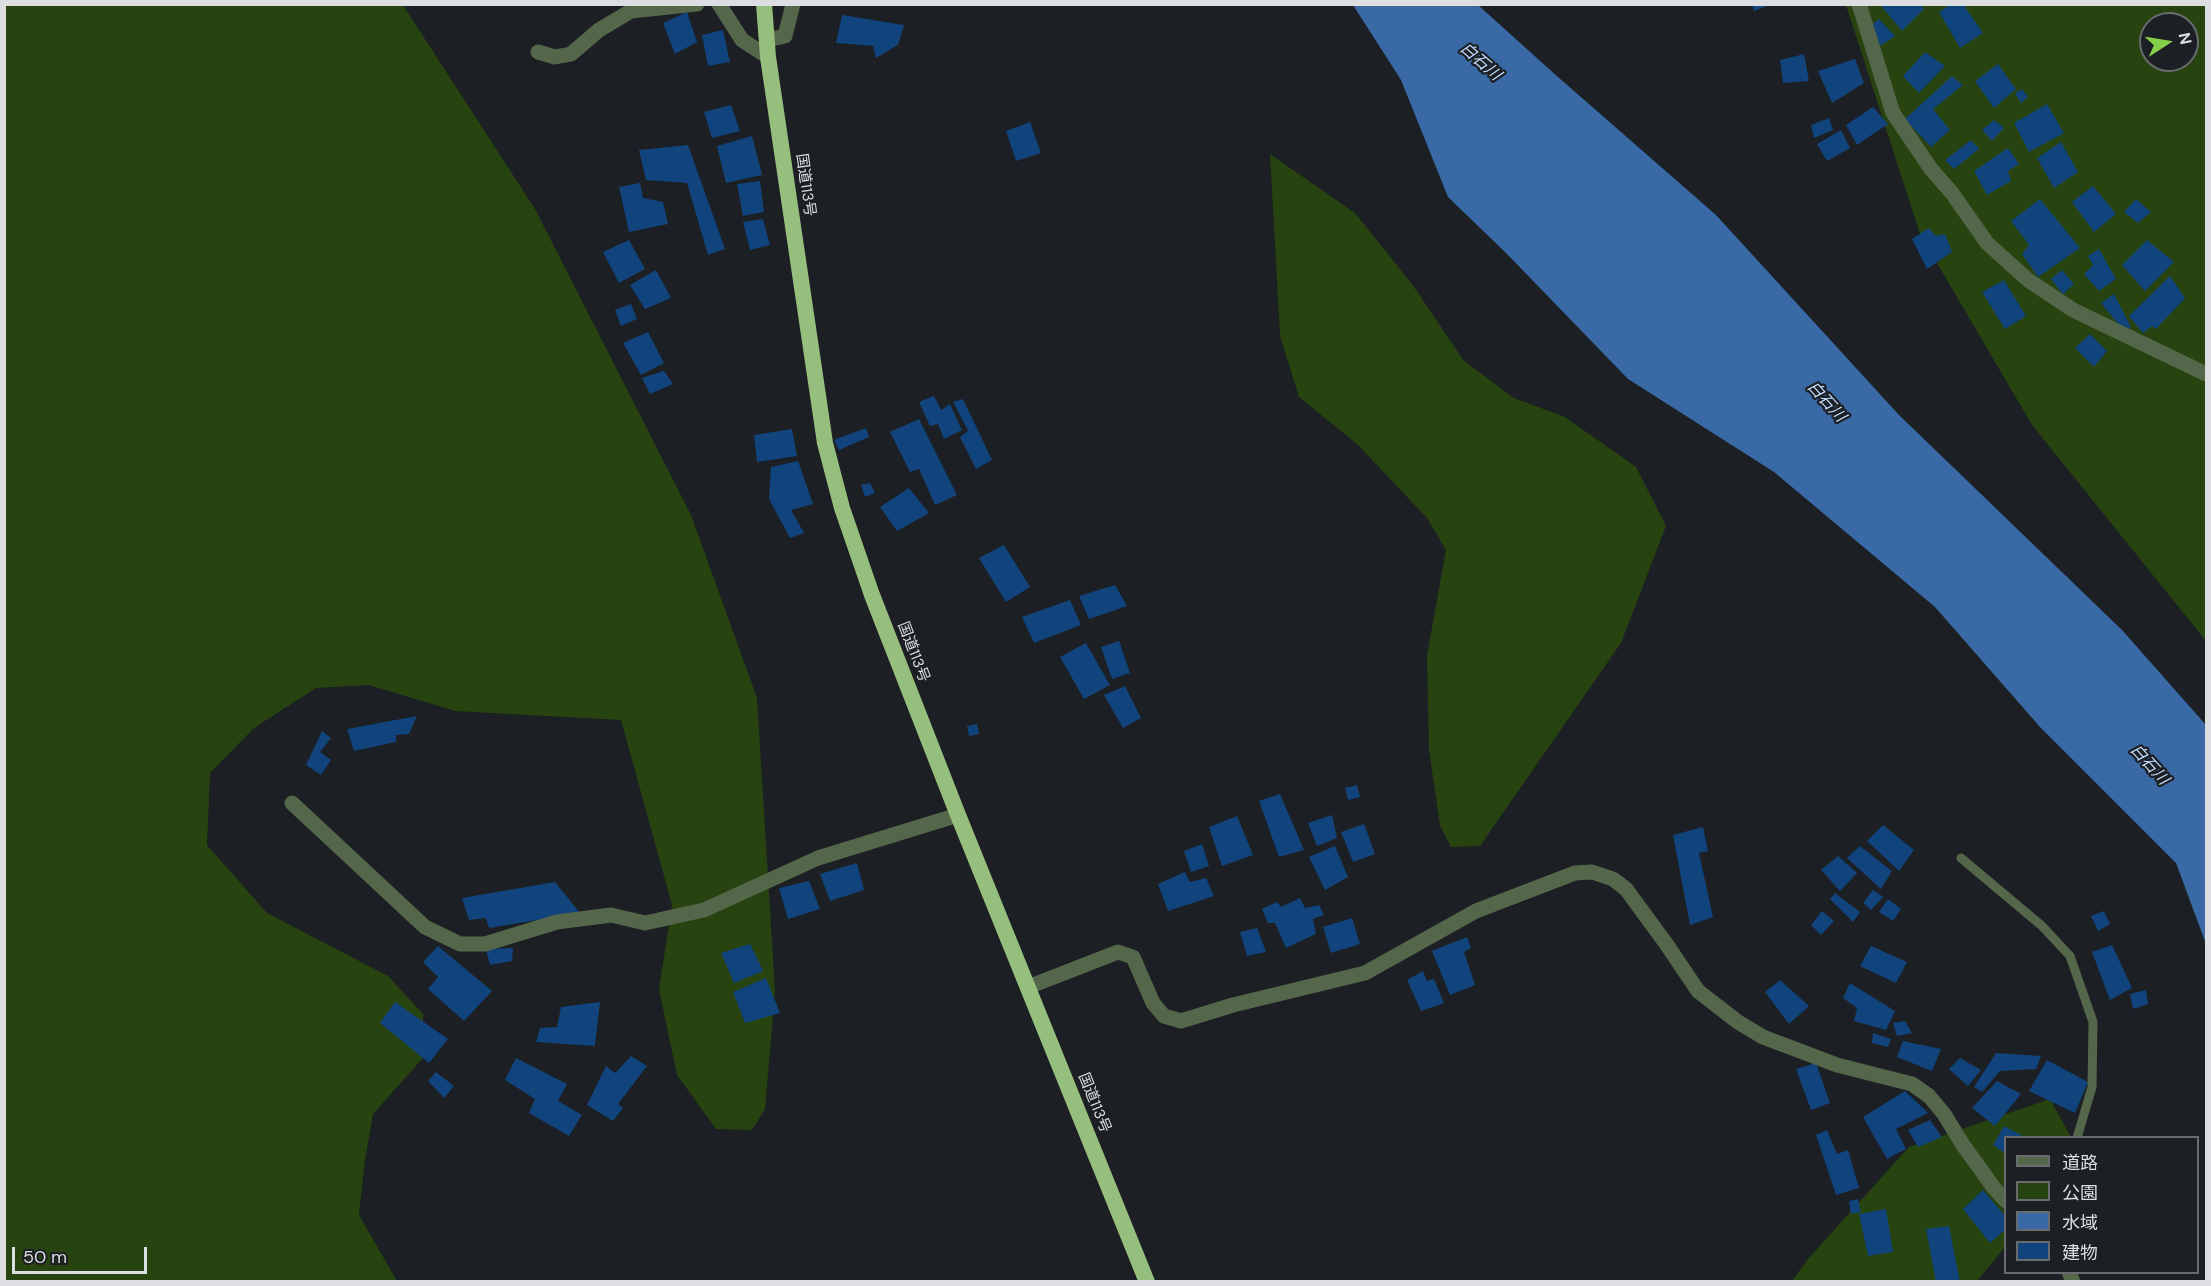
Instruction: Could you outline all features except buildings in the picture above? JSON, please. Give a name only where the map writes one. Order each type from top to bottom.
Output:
[{"type":"highway","name":"国道113号","points":[[764,4],[768,48],[825,442],[842,508],[872,596],[958,815],[1147,1281]]},
{"type":"street","points":[[538,52],[555,57],[571,54],[599,30],[632,11],[697,4]]},
{"type":"street","points":[[719,4],[742,40],[768,48],[786,36],[793,4]]},
{"type":"street","points":[[1859,4],[1893,113],[1931,169],[1987,243],[2028,280],[2073,310],[2206,374]]},
{"type":"street","points":[[292,803],[425,927],[460,944],[485,944],[557,922],[611,915],[645,923],[704,910],[818,858],[958,815]]},
{"type":"street","points":[[1028,987],[1118,952],[1133,957],[1153,1003],[1164,1016],[1181,1021],[1233,1005],[1365,973],[1476,911],[1575,873],[1592,872],[1613,879],[1626,889],[1698,991],[1738,1022],[1764,1037],[1837,1065],[1911,1084],[1929,1096],[2004,1199]]},
{"type":"lane","points":[[1961,858],[2042,926],[2070,956],[2093,1022],[2092,1087],[2077,1136]]},
{"type":"green space","points":[[5,5],[403,5],[535,209],[691,515],[757,698],[775,991],[765,1109],[752,1130],[716,1129],[677,1075],[659,989],[672,905],[621,720],[455,711],[369,685],[316,688],[254,728],[210,773],[207,845],[267,913],[388,976],[423,1014],[423,1058],[373,1114],[359,1215],[397,1281],[5,1282]]},
{"type":"green space","points":[[1846,5],[2206,5],[2206,641],[2032,425],[1920,234]]},
{"type":"green space","points":[[1270,154],[1355,213],[1412,284],[1464,361],[1514,398],[1565,417],[1636,467],[1666,526],[1621,643],[1480,846],[1451,847],[1440,825],[1429,750],[1427,655],[1446,550],[1427,518],[1357,444],[1299,397],[1280,336]]},
{"type":"green space","points":[[2050,1099],[2070,1136],[2004,1136],[2004,1248],[1977,1281],[1791,1282],[1808,1259],[1909,1147]]},
{"type":"water","name":"白石川","points":[[1353,5],[1478,5],[1716,215],[1899,415],[2122,630],[2206,725],[2206,944],[2176,863],[2040,727],[1935,607],[1774,472],[1628,379],[1507,254],[1448,197],[1401,80]]}]
